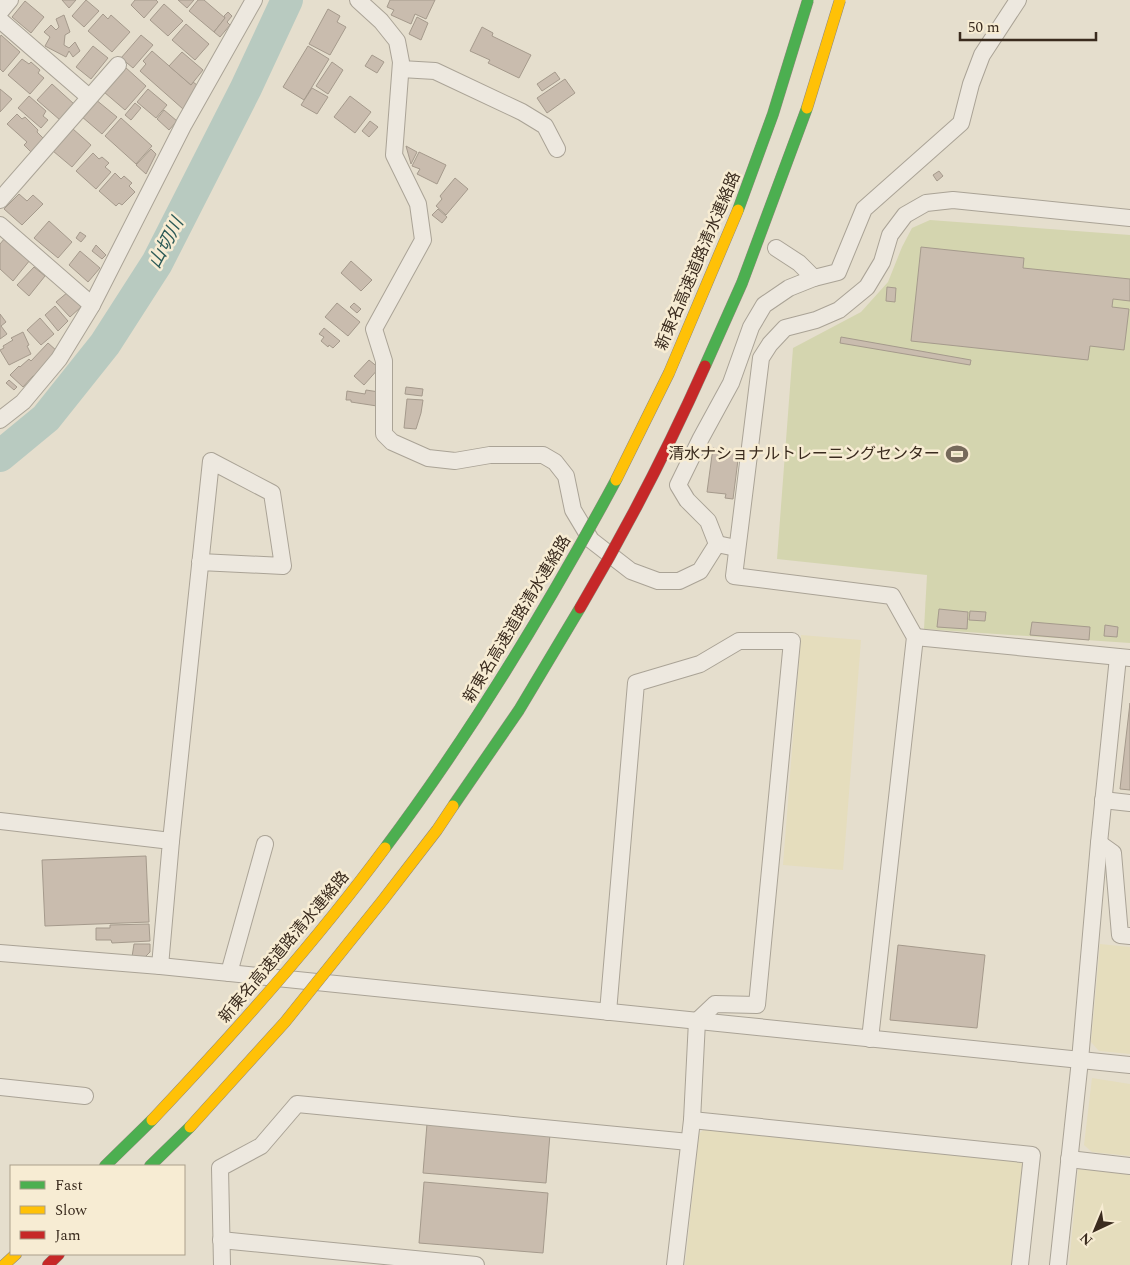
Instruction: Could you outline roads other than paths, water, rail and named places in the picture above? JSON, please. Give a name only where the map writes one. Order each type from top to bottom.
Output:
[{"type":"highway","name":"新東名高速道路清水連絡路","points":[[106,1165],[152,1120],[222,1045],[304,951],[359,882],[412,811],[493,693],[576,556],[655,404],[696,312],[750,180],[788,68],[808,0]]},
{"type":"highway","points":[[151,1165],[190,1127],[285,1022],[372,915],[437,830],[519,710],[603,569],[682,418],[742,283],[802,126],[840,0]]},
{"type":"highway","points":[[4,1265],[15,1255]]},
{"type":"highway","points":[[48,1265],[58,1255]]},
{"type":"street","points":[[0,12],[10,0]]},
{"type":"street","points":[[0,420],[23,402],[59,360],[92,305],[184,124],[254,0]]},
{"type":"street","points":[[358,0],[381,21],[397,41],[400,68],[394,155],[418,204],[423,240],[374,329],[384,361],[384,434],[392,442],[428,458],[455,461],[490,455],[542,455],[555,462],[566,476],[573,510],[591,540],[631,571],[658,581],[679,581],[700,572],[717,544]]},
{"type":"street","points":[[717,544],[708,521],[687,500],[678,485],[731,383],[750,327],[764,306],[789,288],[814,278],[838,272],[864,209],[961,123],[971,84],[982,55],[1018,0]]},
{"type":"street","points":[[0,20],[89,98]]},
{"type":"street","points":[[0,200],[118,64]]},
{"type":"street","points":[[400,68],[435,71],[522,112],[545,126],[557,149]]},
{"type":"street","points":[[870,1039],[915,637],[892,596],[734,576],[761,358],[770,344],[785,328],[816,320],[839,310],[867,287],[882,262],[890,235],[905,216],[926,203],[953,200],[1130,218]]},
{"type":"street","points":[[0,225],[92,305]]},
{"type":"street","points":[[776,248],[799,263],[814,278]]},
{"type":"street","points":[[160,966],[170,841],[200,562],[209,479],[211,460],[272,493],[283,566],[200,562]]},
{"type":"street","points":[[717,544],[736,548]]},
{"type":"street","points":[[915,637],[1124,657],[1103,800],[1080,1060],[1058,1265]]},
{"type":"street","points":[[608,1012],[636,683],[700,664],[739,641],[792,641],[757,1005],[715,1004],[697,1021],[692,1120],[675,1265]]},
{"type":"street","points":[[1103,800],[1130,803]]},
{"type":"street","points":[[0,821],[170,841]]},
{"type":"street","points":[[1099,843],[1113,854],[1120,934],[1130,936]]},
{"type":"street","points":[[229,973],[266,844]]},
{"type":"street","points":[[0,953],[160,966],[1130,1065]]},
{"type":"street","points":[[0,1087],[85,1096]]},
{"type":"street","points":[[222,1265],[220,1168],[261,1146],[297,1104],[689,1142]]},
{"type":"street","points":[[692,1120],[1032,1155],[1020,1265]]},
{"type":"street","points":[[1069,1159],[1130,1166]]},
{"type":"street","points":[[221,1240],[476,1265]]},
{"type":"waterway","name":"山切川","points":[[0,456],[46,418],[105,344],[157,263],[246,88],[287,0]]},
{"type":"place","name":"清水ナショナルトレーニングセンター","points":[[957,454]]}]
